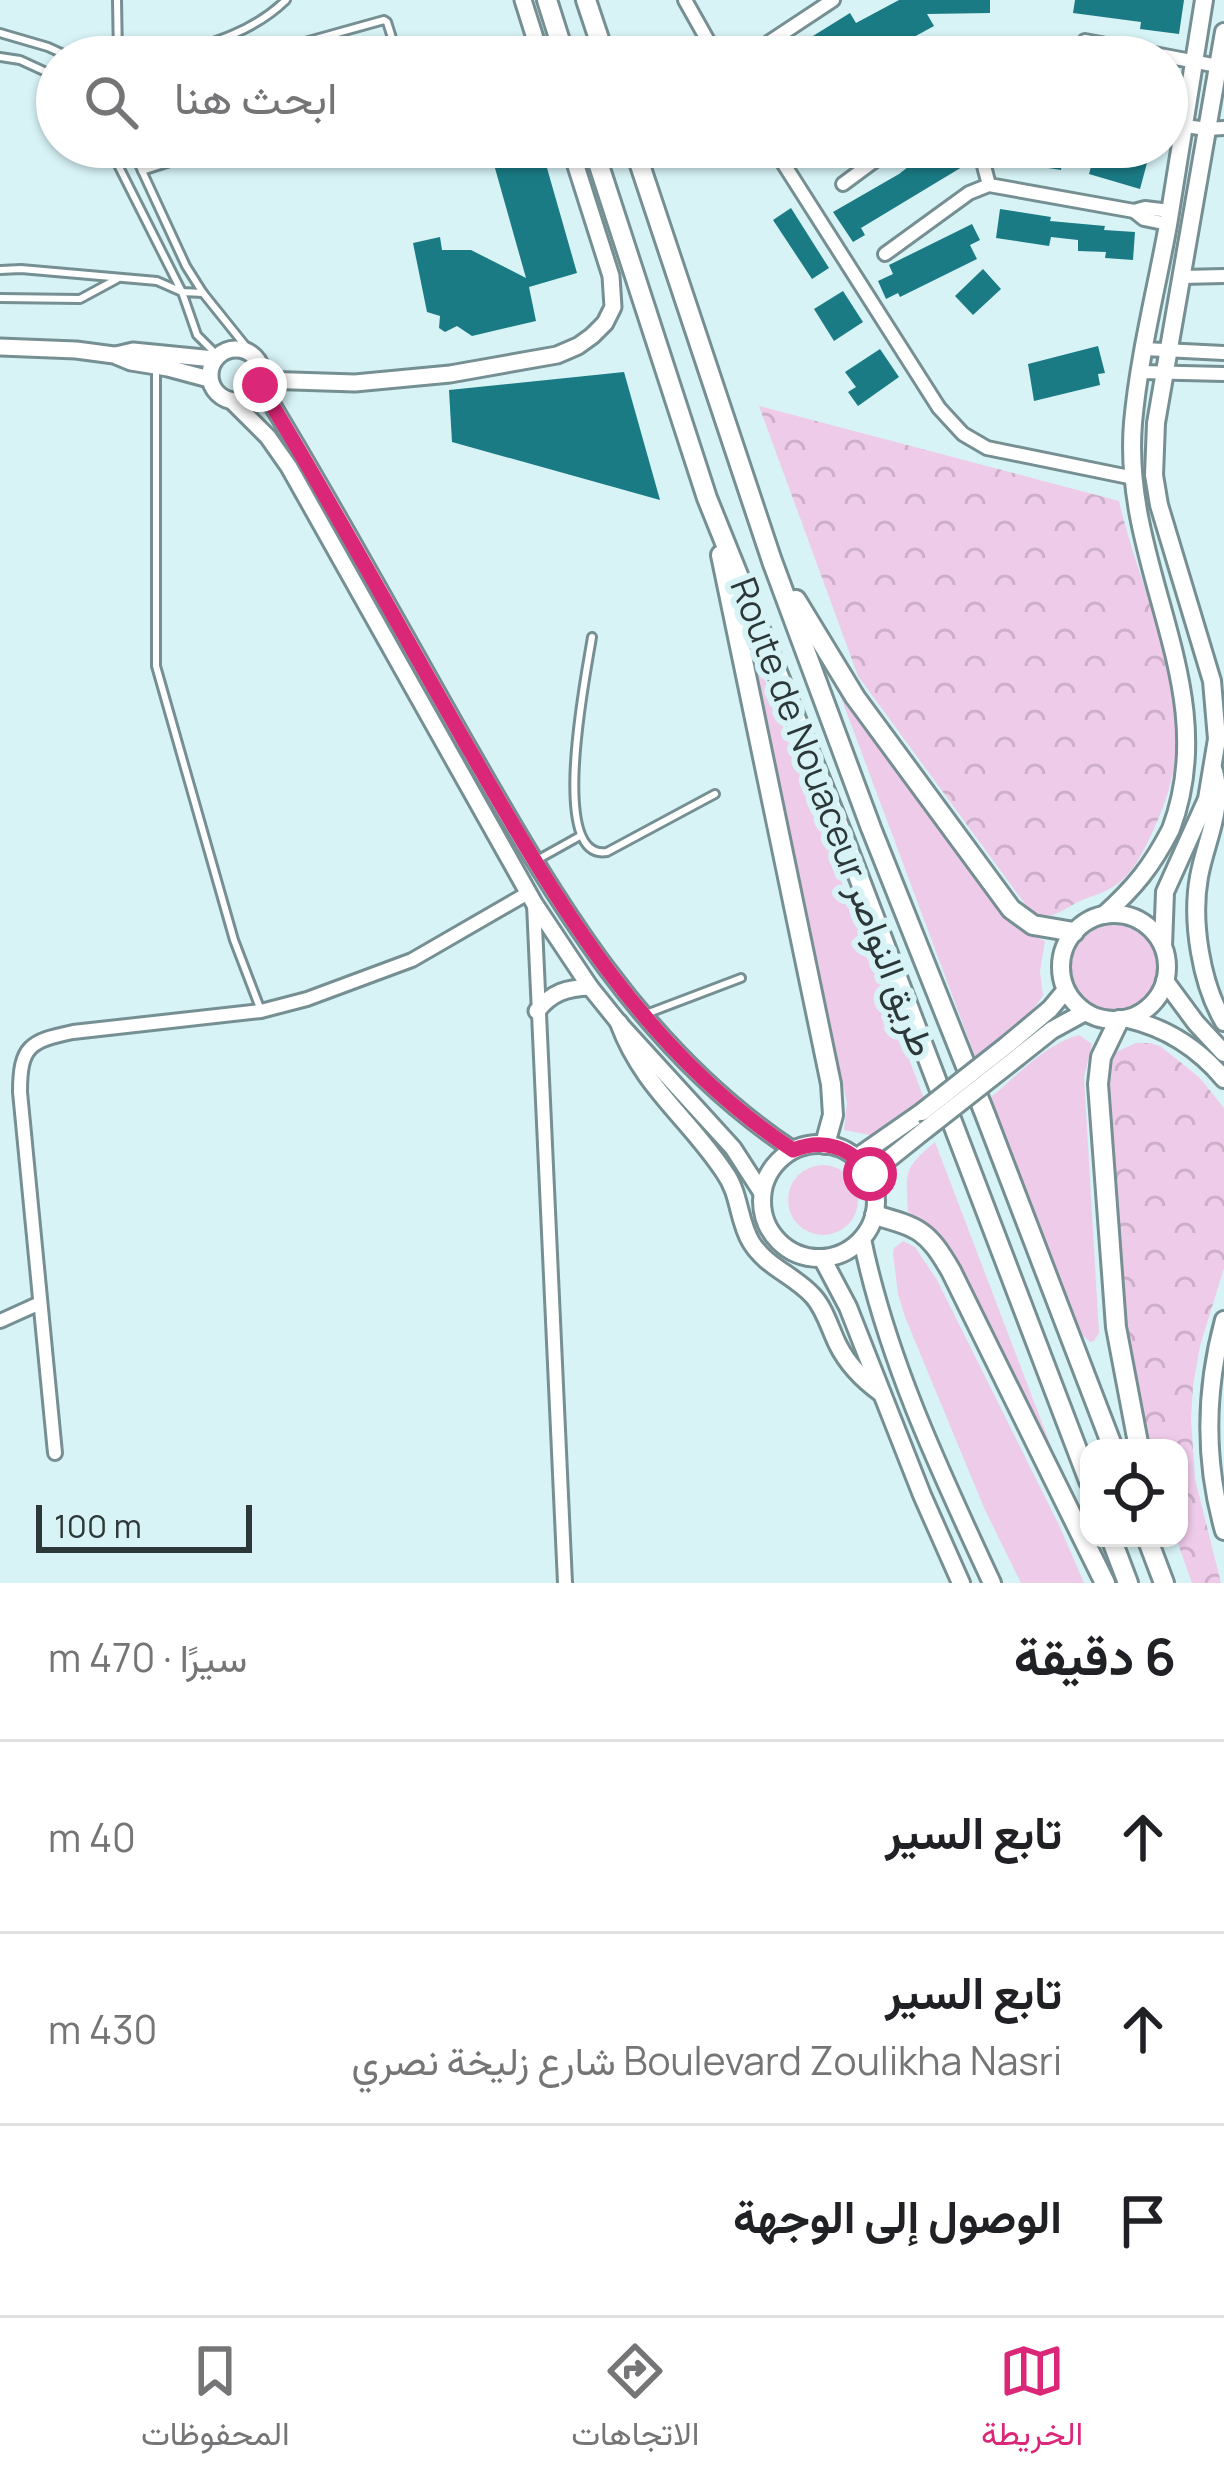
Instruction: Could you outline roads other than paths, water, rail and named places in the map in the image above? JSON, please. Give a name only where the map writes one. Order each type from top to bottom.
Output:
[{"type":"highway","points":[[547,0],[558,36]]},
{"type":"highway","points":[[586,0],[598,36]]},
{"type":"highway","name":"Route de Nouaceur طريق النواصر","points":[[599,168],[707,498],[845,841],[1080,1457]]},
{"type":"highway","name":"Route de Nouaceur طريق النواصر","points":[[641,168],[772,561],[1110,1439]]},
{"type":"highway","points":[[707,498],[831,1084],[833,1115],[825,1144]]},
{"type":"highway","points":[[772,561],[855,697],[1011,909],[1034,925],[1074,932]]},
{"type":"highway","points":[[1123,1019],[1101,1057],[1098,1084],[1116,1327],[1137,1439]]},
{"type":"highway","points":[[875,1215],[916,1227],[934,1241],[1105,1583]]},
{"type":"highway","points":[[1114,1547],[1128,1583]]},
{"type":"main road","points":[[1188,104],[1204,0]]},
{"type":"main road","points":[[1123,1019],[1153,1004],[1165,981],[1165,892],[1208,799],[1214,771],[1217,714],[1212,681],[1166,536],[1154,475],[1156,423],[1215,129],[1224,32]]},
{"type":"main road","points":[[1104,915],[1151,866],[1181,808],[1195,753],[1192,692],[1146,543],[1134,478],[1133,421],[1178,168]]},
{"type":"main road","points":[[1214,771],[1221,786],[1222,811],[1200,870],[1197,904],[1205,980],[1224,1022]]},
{"type":"main road","points":[[1162,946],[1143,922],[1124,915],[1087,921],[1065,946],[1060,962],[1065,991],[1085,1012],[1100,1018],[1158,1027],[1183,1041],[1224,1078]]},
{"type":"main road","points":[[1165,981],[1224,1054]]},
{"type":"main road","points":[[870,1174],[923,1121],[1012,1051],[1065,991]]},
{"type":"main road","points":[[1012,1051],[1085,1012]]},
{"type":"main road","points":[[619,1023],[644,1075],[732,1183],[754,1248],[817,1300],[846,1359],[881,1393]]},
{"type":"main road","points":[[856,1158],[923,1121]]},
{"type":"main road","points":[[825,1144],[856,1158],[870,1174],[877,1201],[862,1239],[851,1249],[822,1258],[800,1255],[781,1244],[764,1216],[762,1193],[772,1168],[793,1150],[825,1144]]},
{"type":"main road","points":[[862,1239],[880,1317],[910,1397],[992,1583]]},
{"type":"main road","points":[[822,1258],[848,1307],[961,1583]]},
{"type":"main road","points":[[1224,1320],[1208,1431],[1224,1531]]},
{"type":"street","points":[[523,0],[534,36]]},
{"type":"street","points":[[685,0],[705,36]]},
{"type":"street","points":[[779,36],[833,0]]},
{"type":"street","points":[[1188,60],[1218,66]]},
{"type":"street","points":[[232,401],[247,399],[261,382],[355,383],[450,374],[557,355],[578,346],[605,323],[613,307],[611,276],[577,168]]},
{"type":"street","points":[[786,168],[939,408],[963,434],[987,448],[1134,478]]},
{"type":"street","points":[[843,184],[865,168]]},
{"type":"street","points":[[985,168],[989,185]]},
{"type":"street","points":[[885,254],[969,193],[989,185],[1134,212],[1148,208],[1169,218]]},
{"type":"street","points":[[1182,277],[1224,275]]},
{"type":"street","points":[[0,347],[76,350],[209,379]]},
{"type":"street","points":[[114,356],[133,351],[216,357],[234,348],[300,380]]},
{"type":"street","points":[[1144,350],[1224,353]]},
{"type":"street","points":[[216,357],[209,379],[215,392],[232,401],[268,437],[289,467],[531,898],[590,987],[733,1148],[762,1193]]},
{"type":"street","points":[[255,357],[262,370],[261,382],[534,862],[610,977],[714,1091],[793,1150]]},
{"type":"street","points":[[1141,372],[1224,374]]},
{"type":"street","points":[[55,1453],[20,1092],[20,1070],[27,1052],[42,1038],[73,1032],[261,1011],[308,999],[412,960],[531,898]]},
{"type":"street","points":[[531,898],[566,1583]]},
{"type":"street","points":[[537,1011],[565,989],[590,987]]},
{"type":"street","points":[[0,1321],[40,1303]]},
{"type":"lane","points":[[117,0],[118,36]]},
{"type":"lane","points":[[228,36],[248,29],[286,0]]},
{"type":"lane","points":[[324,36],[380,20],[387,22],[391,36]]},
{"type":"lane","points":[[0,33],[36,44]]},
{"type":"lane","points":[[0,57],[36,67]]},
{"type":"lane","points":[[120,168],[182,292],[197,335],[216,357]]},
{"type":"lane","points":[[147,168],[142,170],[186,266],[255,357]]},
{"type":"lane","points":[[0,270],[157,281],[182,292],[202,293]]},
{"type":"lane","points":[[0,298],[80,299],[118,279]]},
{"type":"lane","points":[[156,366],[155,666],[234,940],[261,1011]]},
{"type":"lane","points":[[592,637],[574,770],[580,836],[591,851],[607,852],[715,794]]},
{"type":"lane","points":[[534,862],[580,836]]},
{"type":"lane","points":[[643,1015],[741,978]]}]
